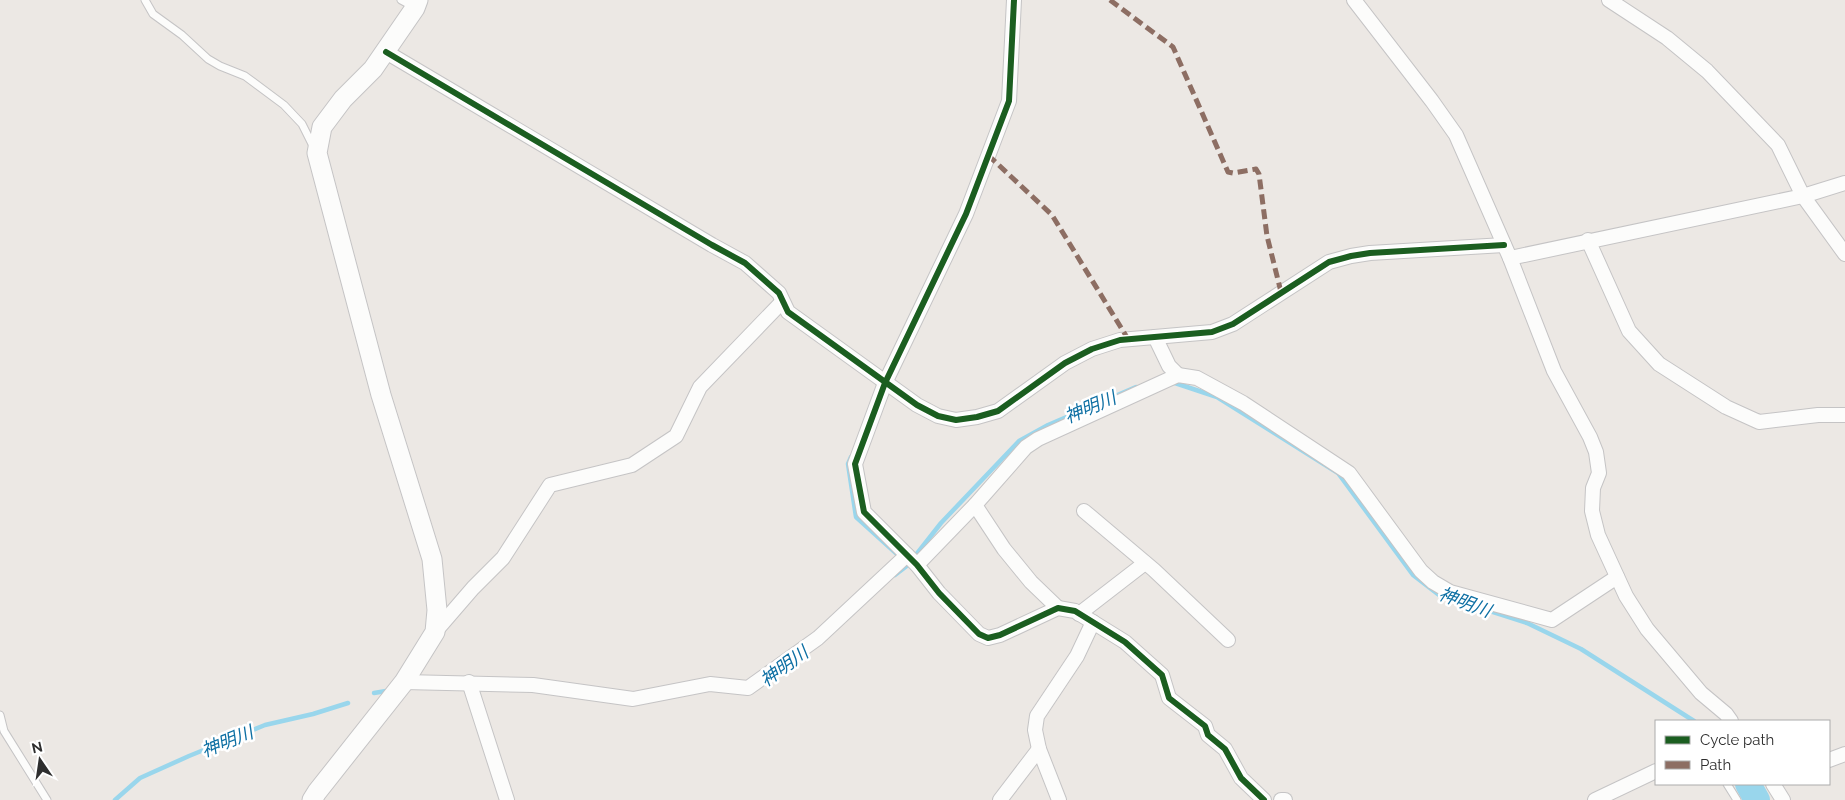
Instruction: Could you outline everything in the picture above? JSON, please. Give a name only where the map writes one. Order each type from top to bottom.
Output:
[{"type":"street","points":[[1014,0],[1009,101],[966,214],[885,383],[855,464],[864,512],[907,555],[939,593],[979,634],[988,638],[1000,635],[1058,608]]},
{"type":"street","points":[[1354,0],[1456,135],[1507,251],[1554,371],[1590,437],[1596,452],[1599,473],[1593,488],[1592,510],[1598,535],[1626,596],[1647,630],[1701,693],[1726,714],[1730,720]]},
{"type":"street","points":[[1609,0],[1666,38],[1707,71],[1778,145],[1803,196],[1845,254]]},
{"type":"street","points":[[412,3],[386,52],[374,69],[343,99],[322,127],[317,153],[380,395],[432,559],[436,610],[435,632]]},
{"type":"street","points":[[386,52],[712,245],[746,263],[778,293],[788,312],[917,405],[938,416],[956,420],[998,411],[1065,363],[1092,349],[1120,340],[1212,332],[1233,324],[1329,262],[1350,256],[1507,251],[1588,240],[1803,196],[1845,183]]},
{"type":"street","points":[[1588,240],[1629,331],[1659,364],[1726,407],[1759,422],[1818,415],[1845,415]]},
{"type":"street","points":[[312,800],[404,682],[435,632],[473,588],[503,558],[550,485],[632,465],[676,436],[700,387],[782,302]]},
{"type":"street","points":[[1155,337],[1169,366],[1178,375]]},
{"type":"street","points":[[917,566],[975,505],[1026,447],[1038,439],[1178,375],[1197,378],[1243,403],[1349,473],[1421,571],[1433,582],[1450,592],[1552,620],[1617,577]]},
{"type":"street","points":[[975,505],[1004,550],[1031,582],[1058,608],[1075,611],[1125,642],[1162,675],[1169,698],[1204,726],[1208,735],[1225,749],[1241,778],[1264,800]]},
{"type":"street","points":[[1084,511],[1145,563],[1228,640]]},
{"type":"street","points":[[404,682],[469,682],[533,685],[632,699],[710,684],[748,688],[818,638],[907,555]]},
{"type":"street","points":[[1079,614],[1145,563]]},
{"type":"street","points":[[1059,800],[1039,749],[1035,730],[1037,716],[1077,656],[1093,622]]},
{"type":"street","points":[[469,682],[506,800]]},
{"type":"street","points":[[1000,800],[1039,749]]},
{"type":"street","points":[[1830,760],[1845,754]]},
{"type":"street","points":[[1595,800],[1655,771]]},
{"type":"street","points":[[1774,785],[1783,800]]},
{"type":"street","points":[[1281,800],[1286,800]]},
{"type":"lane","points":[[145,0],[153,14],[182,35],[208,59],[245,76],[284,105],[302,124],[317,153]]},
{"type":"lane","points":[[0,715],[4,731],[47,800]]},
{"type":"lane","points":[[1728,785],[1737,800]]},
{"type":"waterway","name":"神明川","points":[[1172,382],[1217,397],[1338,473],[1413,575],[1439,595],[1448,598]]},
{"type":"waterway","name":"神明川","points":[[895,575],[908,565],[941,523],[1019,441],[1048,425],[1136,387]]},
{"type":"waterway","points":[[851,457],[848,464],[856,517],[898,555]]},
{"type":"waterway","name":"神明川","points":[[1465,603],[1527,623],[1581,649],[1692,720]]},
{"type":"waterway","name":"神明川","points":[[374,693],[386,691]]},
{"type":"waterway","name":"神明川","points":[[115,800],[140,778],[189,756],[265,725],[313,714],[348,703]]},
{"type":"waterway","name":"神明川","points":[[1749,785],[1757,800]]},
{"type":"marked path","points":[[1110,0],[1173,47],[1228,172],[1233,173],[1256,169],[1259,174],[1267,236],[1281,292]]},
{"type":"marked path","points":[[988,155],[1052,215],[1128,339]]},
{"type":"cycle path","points":[[1014,0],[1009,101],[966,214],[885,383],[855,464],[864,512],[917,565],[939,593],[979,634],[988,638],[1000,635],[1058,608],[1075,611],[1125,642],[1162,675],[1169,698],[1205,726],[1208,735],[1225,749],[1241,778],[1264,800]]},
{"type":"cycle path","points":[[386,52],[745,263],[779,293],[788,312],[917,405],[938,416],[956,420],[998,411],[1065,363],[1092,349],[1120,340],[1212,332],[1233,324],[1329,262],[1370,253],[1504,245]]}]
